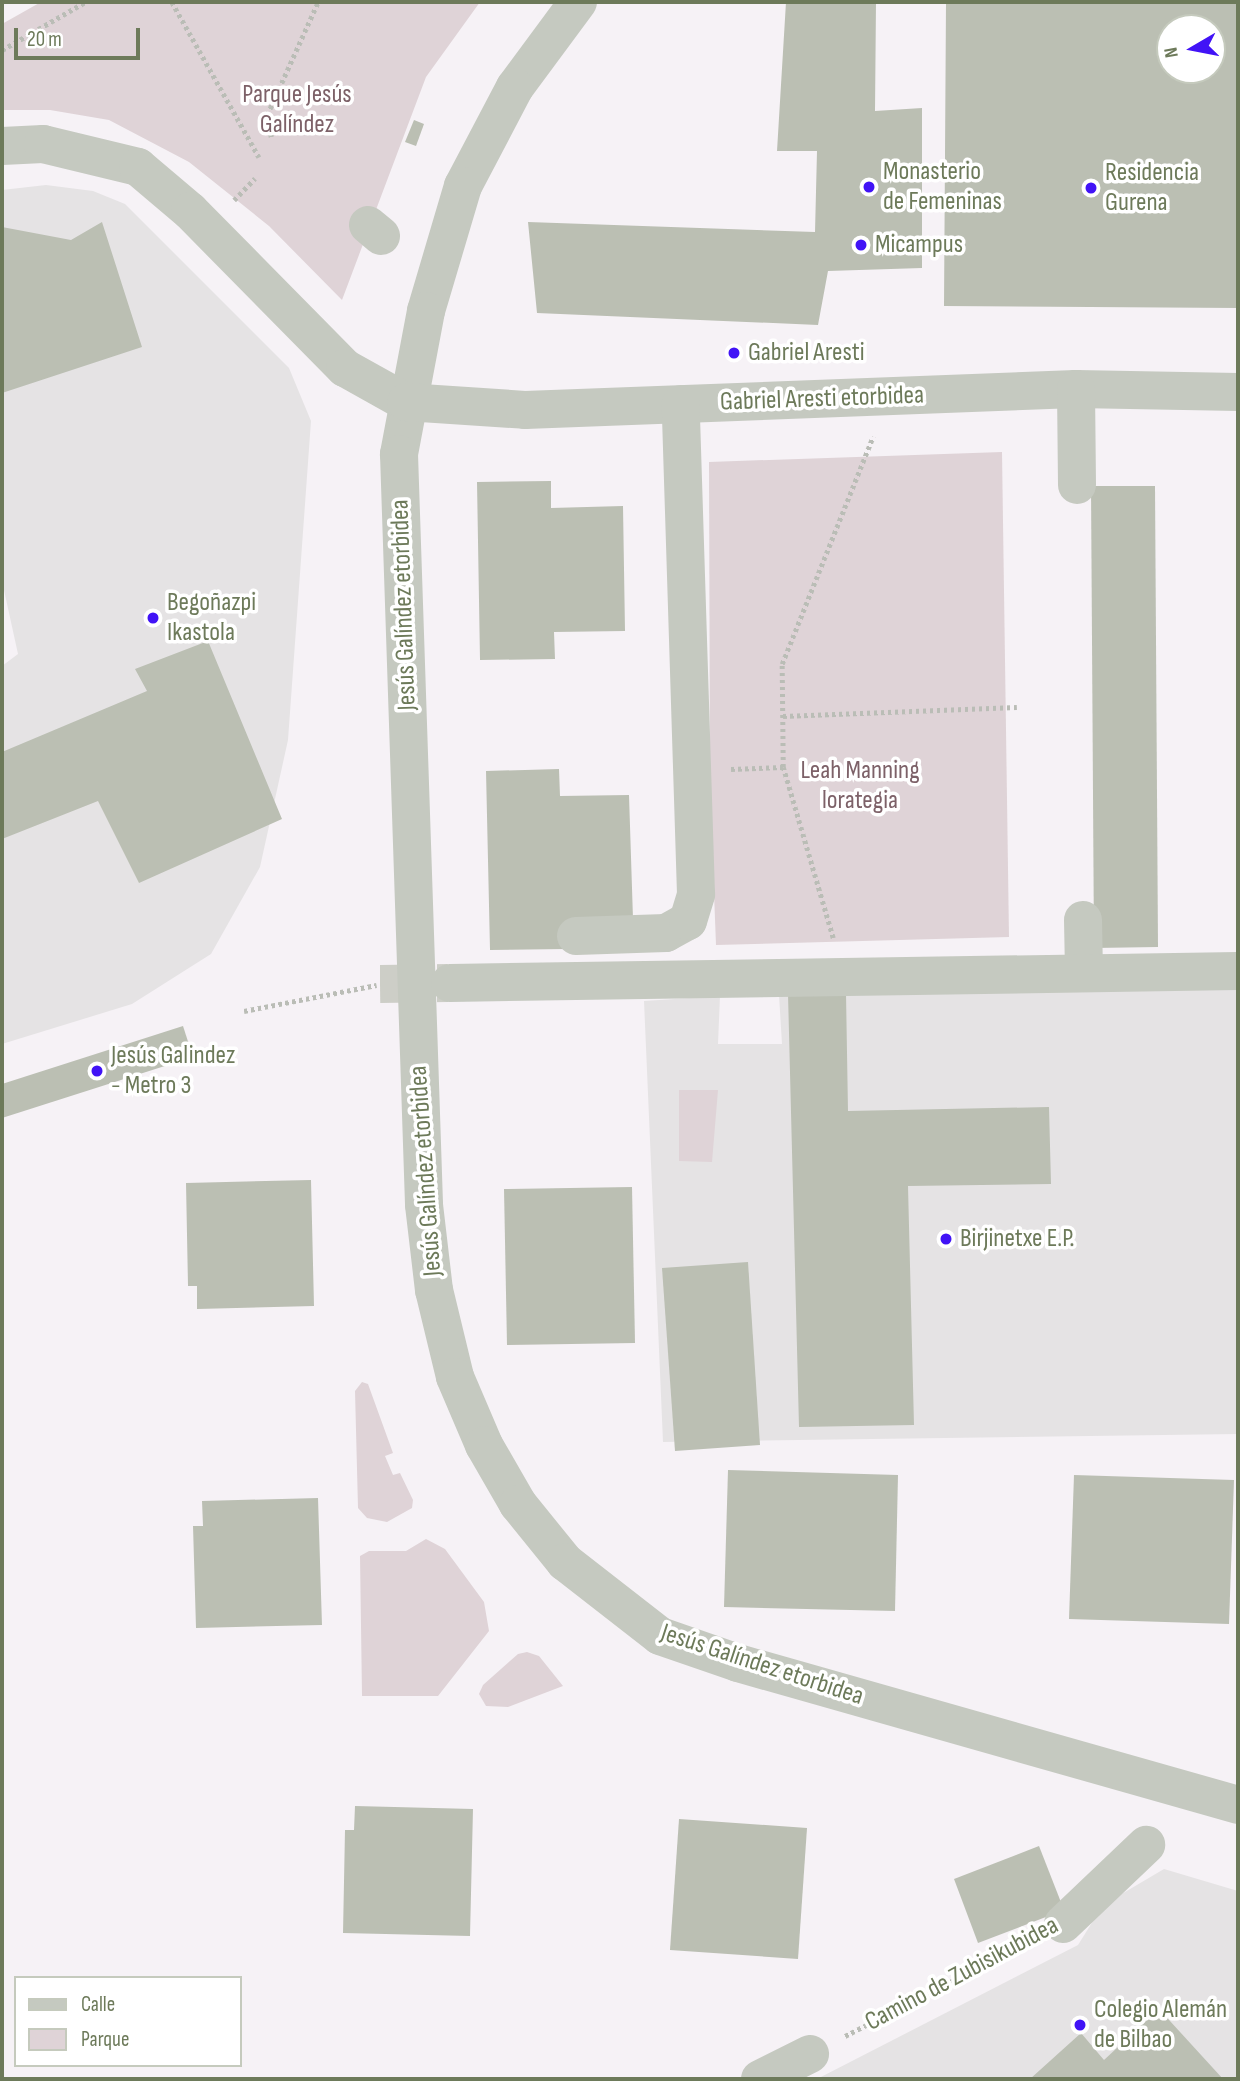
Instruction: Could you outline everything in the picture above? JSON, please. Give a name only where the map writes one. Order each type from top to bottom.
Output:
[{"type":"street","name":"Jesús Galíndez etorbidea","points":[[578,2],[514,87],[463,186],[442,249],[407,402],[399,454],[424,1205],[434,1290],[455,1377],[484,1445],[518,1504],[565,1562],[660,1636],[761,1670],[1238,1805]]},
{"type":"street","points":[[2,146],[43,144],[138,167],[190,211],[345,368],[407,402]]},
{"type":"street","points":[[1076,389],[1077,485]]},
{"type":"street","name":"Gabriel Aresti etorbidea","points":[[407,402],[525,410],[1076,389],[1238,392]]},
{"type":"street","points":[[576,936],[666,933],[688,921],[696,894],[681,404]]},
{"type":"street","points":[[1083,920],[1084,972]]},
{"type":"street","points":[[450,983],[1238,971]]},
{"type":"street","name":"Camino de Zubisikubidea","points":[[1062,1924],[1146,1845]]},
{"type":"street","points":[[760,2079],[810,2054]]},
{"type":"path","points":[[2,50],[86,2]]},
{"type":"path","points":[[172,2],[260,157]]},
{"type":"path","points":[[271,137],[267,115],[318,2]]},
{"type":"path","points":[[844,976],[783,767],[782,664],[888,396]]},
{"type":"path","points":[[783,716],[1017,707]]},
{"type":"path","points":[[692,771],[783,767]]},
{"type":"path","points":[[244,1011],[380,984]]},
{"type":"path","name":"Camino de Zubisikubidea","points":[[810,2054],[1062,1924]]},
{"type":"shaded area","name":"Begoñazpi Ikastola","points":[[46,185],[93,191],[125,204],[289,368],[311,421],[288,740],[260,867],[211,954],[132,1004],[2,1044],[2,666],[18,654],[2,581],[2,190]]},
{"type":"shaded area","name":"Birjinetxe E.P.","points":[[1238,986],[1238,1434],[663,1442],[644,1001],[720,996],[718,1044],[782,1044],[779,995]]},
{"type":"shaded area","name":"Colegio Alemán de Bilbao","points":[[1164,1869],[1238,1891],[1238,2079],[817,2079],[1078,1945],[1103,1905]]},
{"type":"green space","name":"Parque Jesús Galíndez","points":[[41,2],[480,2],[426,77],[342,300],[269,226],[189,162],[109,120],[50,110],[2,110],[2,24]]},
{"type":"green space","name":"Leah Manning lorategia","points":[[1002,452],[1009,937],[716,945],[710,789],[709,462]]},
{"type":"green space","points":[[679,1090],[718,1090],[712,1162],[679,1161]]},
{"type":"green space","points":[[362,1382],[368,1384],[393,1453],[385,1456],[393,1475],[400,1473],[413,1500],[412,1508],[387,1522],[367,1518],[358,1508],[355,1391]]},
{"type":"green space","points":[[426,1539],[445,1549],[484,1602],[489,1631],[438,1696],[362,1696],[360,1556],[369,1551],[406,1551]]},
{"type":"green space","points":[[527,1652],[539,1656],[563,1686],[508,1707],[486,1706],[479,1694],[483,1685],[518,1654]]},
{"type":"building","name":"Monasterio de Femeninas","points":[[786,2],[876,2],[875,111],[922,108],[922,268],[828,271],[818,325],[537,313],[528,222],[815,232],[817,151],[777,151]]},
{"type":"building","name":"Residencia Gurena","points":[[946,2],[1238,2],[1238,308],[944,306]]},
{"type":"building","points":[[414,120],[424,124],[416,146],[405,142]]},
{"type":"building","points":[[102,222],[142,347],[2,393],[2,227],[71,240]]},
{"type":"building","points":[[551,481],[551,508],[623,506],[625,631],[554,632],[555,659],[480,660],[477,482]]},
{"type":"building","points":[[1091,486],[1155,486],[1158,947],[1094,948]]},
{"type":"building","points":[[208,641],[282,819],[139,883],[98,801],[2,839],[2,752],[147,691],[135,669]]},
{"type":"building","points":[[559,769],[560,796],[629,795],[633,919],[566,949],[490,950],[486,771]]},
{"type":"building","points":[[846,993],[848,1111],[1049,1107],[1051,1184],[908,1186],[914,1425],[799,1427],[788,994]]},
{"type":"building","name":"Jesús Galindez - Metro 3","points":[[183,1026],[193,1057],[2,1118],[2,1084]]},
{"type":"building","points":[[311,1180],[314,1306],[197,1309],[197,1286],[188,1286],[186,1183]]},
{"type":"building","points":[[632,1187],[635,1343],[507,1345],[504,1189]]},
{"type":"building","points":[[748,1262],[760,1445],[675,1451],[662,1268]]},
{"type":"building","points":[[728,1470],[898,1475],[895,1611],[724,1607]]},
{"type":"building","points":[[1074,1475],[1234,1480],[1229,1624],[1069,1619]]},
{"type":"building","points":[[318,1498],[322,1625],[196,1628],[193,1526],[203,1526],[202,1501]]},
{"type":"building","points":[[355,1806],[473,1809],[470,1936],[343,1933],[345,1830],[354,1830]]},
{"type":"building","points":[[679,1819],[807,1828],[798,1959],[670,1950]]},
{"type":"building","points":[[1039,1846],[1064,1910],[978,1943],[954,1879]]},
{"type":"building","points":[[1159,2009],[1223,2079],[1030,2079],[1081,2033],[1104,2060]]},
{"type":"tunnel","points":[[380,984],[448,983]]},
{"type":"place","name":"Monasterio de Femeninas","points":[[869,187]]},
{"type":"place","name":"Residencia Gurena","points":[[1091,188]]},
{"type":"place","name":"Micampus","points":[[861,245]]},
{"type":"place","name":"Gabriel Aresti","points":[[734,353]]},
{"type":"place","name":"Begoñazpi Ikastola","points":[[153,618]]},
{"type":"place","name":"Jesús Galindez - Metro 3","points":[[97,1071]]},
{"type":"place","name":"Birjinetxe E.P.","points":[[946,1239]]},
{"type":"place","name":"Colegio Alemán de Bilbao","points":[[1080,2025]]}]
